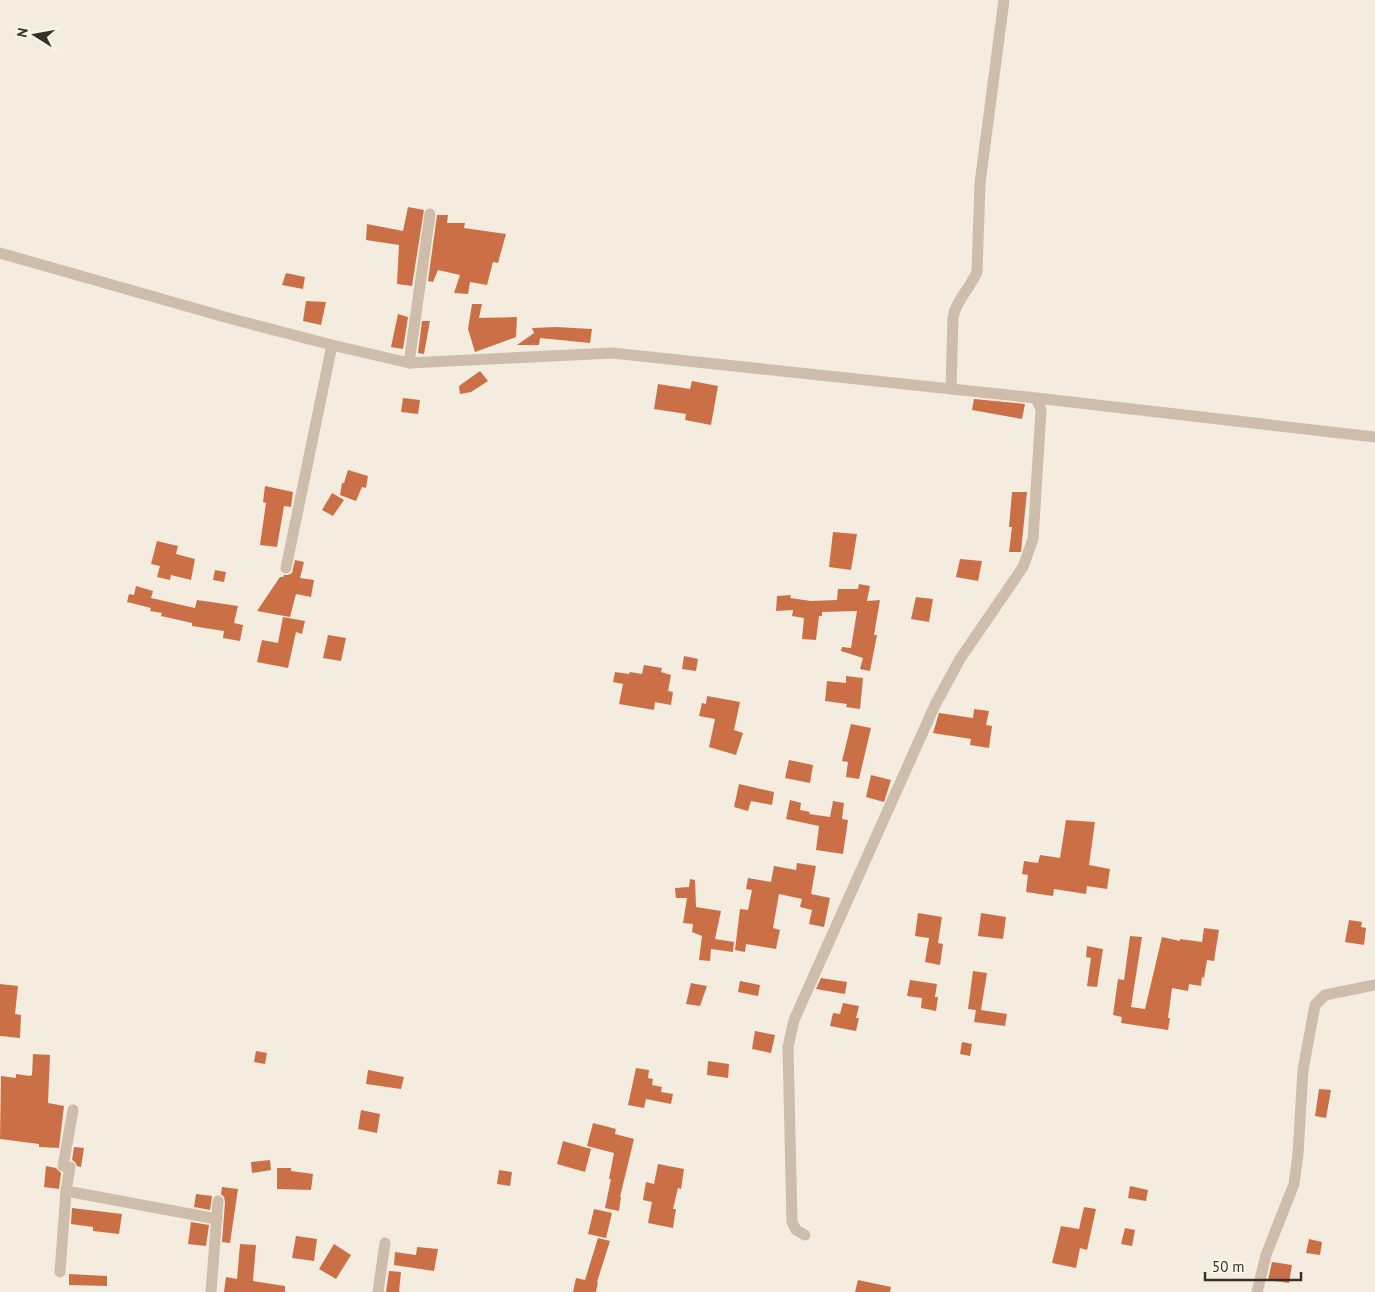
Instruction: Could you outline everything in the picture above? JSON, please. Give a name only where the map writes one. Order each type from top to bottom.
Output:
[{"type":"street","points":[[951,389],[954,308],[972,284],[977,272],[980,183],[1004,0]]},
{"type":"street","points":[[410,363],[430,214]]},
{"type":"street","points":[[0,253],[232,319],[410,363],[612,353],[1036,398],[1375,437]]},
{"type":"street","points":[[286,568],[332,345]]},
{"type":"street","points":[[805,1236],[796,1230],[792,1222],[788,1047],[794,1020],[934,705],[960,659],[1023,567],[1033,539],[1041,410],[1036,398]]},
{"type":"street","points":[[1257,1292],[1266,1255],[1294,1184],[1298,1154],[1303,1070],[1315,1005],[1325,995],[1375,985]]},
{"type":"street","points":[[60,1272],[66,1191],[70,1167],[63,1166],[73,1110]]},
{"type":"street","points":[[66,1191],[216,1219]]},
{"type":"street","points":[[211,1292],[218,1200]]},
{"type":"street","points":[[378,1292],[385,1242]]},
{"type":"building","points":[[408,207],[424,210],[412,286],[397,284],[399,245],[366,240],[367,224],[403,231]]},
{"type":"building","points":[[437,215],[448,215],[447,223],[465,223],[464,228],[506,234],[498,263],[493,262],[487,285],[470,282],[468,294],[454,293],[460,275],[438,270],[433,282],[428,281]]},
{"type":"building","points":[[286,273],[305,277],[303,289],[282,285]]},
{"type":"building","points":[[306,301],[326,302],[321,325],[303,321]]},
{"type":"building","points":[[472,304],[482,304],[479,318],[517,317],[516,337],[475,352],[468,329]]},
{"type":"building","points":[[398,314],[408,317],[403,349],[391,347]]},
{"type":"building","points":[[422,321],[430,321],[424,354],[418,353]]},
{"type":"building","points":[[532,328],[592,329],[590,343],[540,338],[539,345],[517,345],[534,333]]},
{"type":"building","points":[[480,371],[488,381],[471,392],[460,394],[459,386]]},
{"type":"building","points":[[692,381],[718,386],[711,425],[685,420],[686,414],[654,409],[658,384],[690,389]]},
{"type":"building","points":[[403,398],[420,400],[418,414],[401,412]]},
{"type":"building","points":[[974,399],[1025,404],[1022,419],[972,410]]},
{"type":"building","points":[[348,470],[368,476],[366,488],[362,487],[356,501],[340,495],[342,483],[344,483]]},
{"type":"building","points":[[265,486],[293,492],[291,507],[284,506],[277,547],[260,545],[266,503],[263,502]]},
{"type":"building","points":[[1012,492],[1027,492],[1021,552],[1009,552],[1012,527],[1009,527]]},
{"type":"building","points":[[332,493],[344,500],[333,516],[322,510]]},
{"type":"building","points":[[833,532],[857,534],[851,570],[829,567]]},
{"type":"building","points":[[157,541],[178,546],[176,554],[195,559],[191,580],[171,575],[170,580],[157,577],[160,566],[151,564]]},
{"type":"building","points":[[960,559],[982,561],[978,581],[956,577]]},
{"type":"building","points":[[295,560],[304,562],[300,578],[314,580],[311,597],[296,594],[290,617],[257,611],[280,577],[292,573]]},
{"type":"building","points":[[215,570],[226,572],[224,582],[213,580]]},
{"type":"building","points":[[859,584],[870,586],[867,601],[880,600],[874,635],[877,635],[870,671],[860,669],[863,658],[841,651],[842,647],[851,648],[857,611],[822,612],[822,616],[819,616],[816,640],[802,639],[804,618],[792,616],[793,610],[776,611],[777,596],[791,595],[790,598],[811,601],[837,600],[838,589],[858,589]]},
{"type":"building","points":[[136,586],[153,591],[151,598],[195,608],[197,600],[238,606],[234,623],[243,625],[240,641],[223,638],[224,631],[192,626],[192,623],[161,616],[162,613],[150,611],[151,608],[127,602],[129,594],[134,595]]},
{"type":"building","points":[[916,597],[933,599],[929,622],[911,619]]},
{"type":"building","points":[[283,617],[305,621],[302,634],[296,632],[288,668],[257,662],[262,640],[278,643]]},
{"type":"building","points":[[328,635],[346,638],[341,661],[323,658]]},
{"type":"building","points":[[684,656],[698,659],[696,671],[682,669]]},
{"type":"building","points":[[644,665],[662,668],[661,672],[671,675],[668,691],[673,692],[671,705],[655,702],[654,710],[619,704],[623,684],[613,682],[615,672],[642,674]]},
{"type":"building","points":[[846,676],[863,678],[860,709],[846,707],[847,704],[825,701],[827,681],[846,683]]},
{"type":"building","points":[[707,696],[740,702],[734,730],[743,733],[736,755],[709,747],[715,719],[699,716],[702,703],[706,704]]},
{"type":"building","points":[[974,709],[989,711],[986,725],[992,726],[989,748],[970,745],[971,739],[933,733],[939,713],[973,718]]},
{"type":"building","points":[[851,724],[871,728],[859,779],[846,777],[848,762],[842,761]]},
{"type":"building","points":[[789,760],[813,765],[810,783],[785,778]]},
{"type":"building","points":[[871,775],[891,780],[884,802],[866,797]]},
{"type":"building","points":[[739,784],[774,792],[772,805],[751,801],[748,811],[734,807]]},
{"type":"building","points":[[790,800],[801,803],[800,810],[810,812],[809,814],[830,817],[833,801],[844,803],[842,819],[848,820],[843,854],[816,850],[819,826],[786,819]]},
{"type":"building","points":[[1066,820],[1095,822],[1089,865],[1110,869],[1107,889],[1087,886],[1086,894],[1054,889],[1053,896],[1026,892],[1028,875],[1022,874],[1024,861],[1038,863],[1040,855],[1060,858]]},
{"type":"building","points":[[797,863],[816,866],[811,894],[830,898],[824,927],[809,924],[812,910],[800,907],[802,899],[779,894],[773,928],[780,930],[776,949],[746,944],[745,952],[735,950],[740,909],[748,910],[752,890],[746,889],[748,878],[771,882],[774,866],[796,870]]},
{"type":"building","points":[[690,879],[695,880],[696,907],[721,911],[715,939],[734,942],[733,952],[711,949],[710,961],[699,960],[702,936],[692,932],[693,924],[683,923],[687,898],[676,898],[675,888],[689,887]]},
{"type":"building","points":[[918,913],[942,917],[938,943],[943,944],[940,965],[925,962],[929,938],[915,936]]},
{"type":"building","points":[[981,913],[1006,917],[1003,939],[978,936]]},
{"type":"building","points":[[1349,920],[1362,922],[1361,927],[1366,928],[1364,945],[1345,942]]},
{"type":"building","points":[[1204,928],[1219,930],[1214,961],[1207,960],[1201,986],[1189,984],[1188,991],[1172,988],[1168,1030],[1121,1023],[1122,1017],[1113,1015],[1118,979],[1124,980],[1130,936],[1142,937],[1131,1007],[1145,1009],[1162,937],[1180,941],[1180,939],[1202,942]]},
{"type":"building","points":[[1087,946],[1103,949],[1097,987],[1087,986],[1091,958],[1086,957]]},
{"type":"building","points":[[973,971],[987,973],[981,1010],[1007,1014],[1005,1026],[974,1022],[976,1010],[968,1009]]},
{"type":"building","points":[[821,978],[847,982],[845,994],[816,989]]},
{"type":"building","points":[[910,980],[937,984],[935,997],[938,997],[936,1011],[921,1008],[922,998],[907,996]]},
{"type":"building","points":[[740,981],[760,985],[758,996],[738,992]]},
{"type":"building","points":[[691,983],[707,986],[700,1006],[686,1004]]},
{"type":"building","points":[[0,984],[18,986],[15,1014],[21,1015],[20,1038],[0,1036]]},
{"type":"building","points":[[843,1003],[859,1006],[856,1018],[859,1018],[856,1031],[830,1026],[833,1013],[840,1014]]},
{"type":"building","points":[[755,1031],[775,1035],[771,1053],[752,1049]]},
{"type":"building","points":[[962,1042],[972,1044],[970,1056],[960,1054]]},
{"type":"building","points":[[256,1051],[267,1053],[265,1064],[254,1062]]},
{"type":"building","points":[[33,1054],[50,1055],[48,1103],[64,1106],[59,1148],[39,1147],[39,1144],[0,1139],[1,1076],[16,1078],[16,1074],[32,1075]]},
{"type":"building","points":[[708,1061],[729,1064],[728,1078],[707,1075]]},
{"type":"building","points":[[636,1068],[649,1070],[648,1078],[653,1079],[652,1085],[662,1087],[661,1092],[673,1094],[671,1104],[646,1099],[644,1108],[628,1105]]},
{"type":"building","points":[[368,1070],[404,1077],[401,1089],[366,1084]]},
{"type":"building","points":[[1319,1089],[1331,1090],[1326,1118],[1315,1116]]},
{"type":"building","points":[[361,1110],[380,1114],[377,1133],[358,1129]]},
{"type":"building","points":[[593,1123],[616,1129],[615,1134],[634,1139],[620,1197],[619,1211],[605,1208],[614,1153],[587,1146]]},
{"type":"building","points":[[563,1141],[591,1149],[585,1172],[557,1164]]},
{"type":"building","points":[[74,1147],[84,1148],[81,1167],[77,1166],[72,1160]]},
{"type":"building","points":[[270,1160],[271,1170],[252,1173],[251,1162]]},
{"type":"building","points":[[658,1164],[684,1169],[681,1189],[678,1188],[673,1209],[676,1209],[673,1228],[648,1223],[652,1202],[643,1200],[646,1182],[654,1184]]},
{"type":"building","points":[[46,1166],[56,1168],[61,1173],[59,1189],[44,1187]]},
{"type":"building","points":[[277,1168],[291,1168],[291,1171],[313,1174],[311,1190],[277,1189]]},
{"type":"building","points":[[499,1170],[512,1172],[510,1186],[497,1184]]},
{"type":"building","points":[[1130,1186],[1148,1190],[1146,1201],[1128,1198]]},
{"type":"building","points":[[222,1187],[238,1189],[230,1243],[222,1242],[225,1202],[221,1194]]},
{"type":"building","points":[[196,1194],[212,1196],[210,1210],[194,1207]]},
{"type":"building","points":[[1084,1207],[1096,1209],[1087,1250],[1080,1248],[1076,1268],[1052,1263],[1061,1226],[1079,1229]]},
{"type":"building","points":[[72,1208],[122,1214],[119,1234],[93,1231],[93,1227],[71,1224]]},
{"type":"building","points":[[594,1209],[612,1213],[606,1238],[588,1234]]},
{"type":"building","points":[[191,1222],[209,1225],[206,1246],[188,1244]]},
{"type":"building","points":[[1125,1228],[1135,1230],[1132,1246],[1121,1244]]},
{"type":"building","points":[[296,1236],[317,1239],[314,1261],[292,1258]]},
{"type":"building","points":[[598,1238],[610,1241],[597,1282],[596,1292],[573,1292],[576,1278],[585,1280]]},
{"type":"building","points":[[1309,1239],[1322,1242],[1320,1255],[1306,1253]]},
{"type":"building","points":[[240,1244],[256,1245],[253,1281],[285,1286],[285,1292],[224,1292],[226,1277],[237,1279]]},
{"type":"building","points":[[334,1244],[351,1255],[336,1279],[319,1269]]},
{"type":"building","points":[[417,1247],[438,1249],[434,1271],[394,1265],[395,1252],[416,1255]]},
{"type":"building","points":[[1272,1262],[1292,1265],[1289,1283],[1268,1280]]},
{"type":"building","points":[[389,1271],[401,1272],[399,1292],[386,1292]]},
{"type":"building","points":[[69,1274],[107,1276],[107,1286],[69,1285]]},
{"type":"building","points":[[858,1280],[891,1287],[890,1292],[855,1292]]}]
